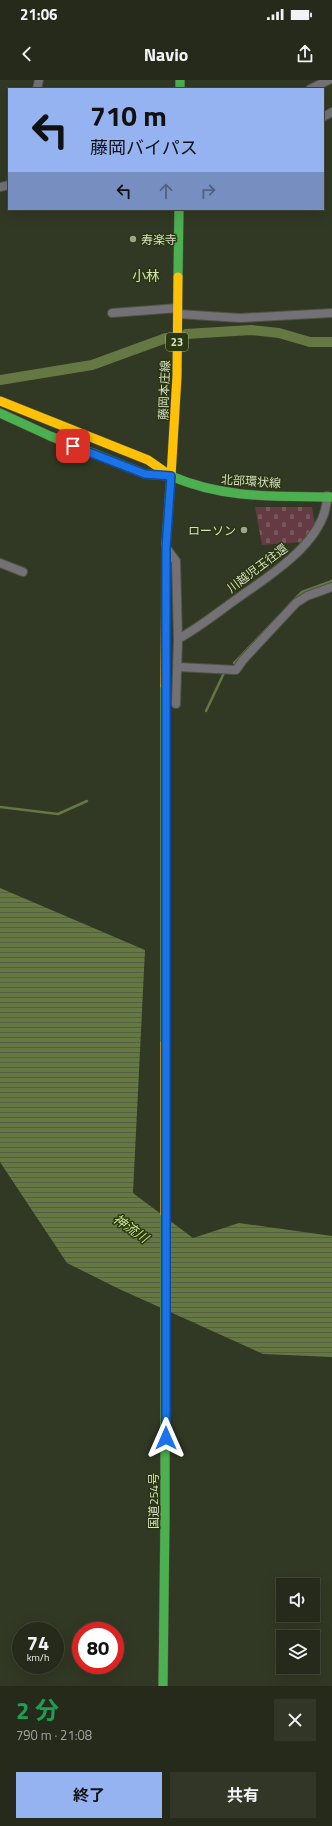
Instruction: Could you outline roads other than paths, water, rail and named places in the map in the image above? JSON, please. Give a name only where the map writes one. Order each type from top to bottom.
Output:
[{"type":"main road","name":"藤岡本庄線","points":[[171,476],[178,311],[179,210]]},
{"type":"main road","points":[[0,401],[148,460],[171,476]]},
{"type":"main road","points":[[0,413],[56,439],[145,474],[171,476]]},
{"type":"main road","name":"北部環状線","points":[[171,476],[190,485],[230,494],[268,496],[330,496]]},
{"type":"main road","name":"国道254号","points":[[164,1686],[166,1518],[166,548],[171,476]]},
{"type":"street","points":[[312,88],[329,80],[332,85]]},
{"type":"street","points":[[112,312],[178,311],[240,318],[332,313]]},
{"type":"street","name":"川越児玉往還","points":[[178,640],[290,561],[320,523],[330,496]]},
{"type":"street","points":[[166,548],[176,561],[178,640],[176,704]]},
{"type":"street","points":[[0,563],[23,572]]},
{"type":"street","points":[[178,667],[236,670],[243,660],[296,603],[307,596],[332,586]]},
{"type":"water","name":"神流川","points":[[0,888],[145,950],[133,1193],[193,1238],[239,1223],[332,1236],[332,1357],[263,1354],[117,1288],[67,1263],[0,1162]]},
{"type":"waterway","points":[[186,334],[251,330],[279,333],[310,342],[332,342]]},
{"type":"waterway","points":[[0,380],[92,365],[166,338]]},
{"type":"waterway","points":[[294,600],[302,592],[332,581]]},
{"type":"waterway","points":[[234,663],[278,617]]},
{"type":"waterway","points":[[206,711],[224,673]]},
{"type":"waterway","points":[[0,807],[58,814],[87,801]]},
{"type":"place","name":"寿楽寺","points":[[133,239]]},
{"type":"place","name":"ローソン","points":[[244,530]]},
{"type":"district","name":"小林","points":[[146,275]]}]
